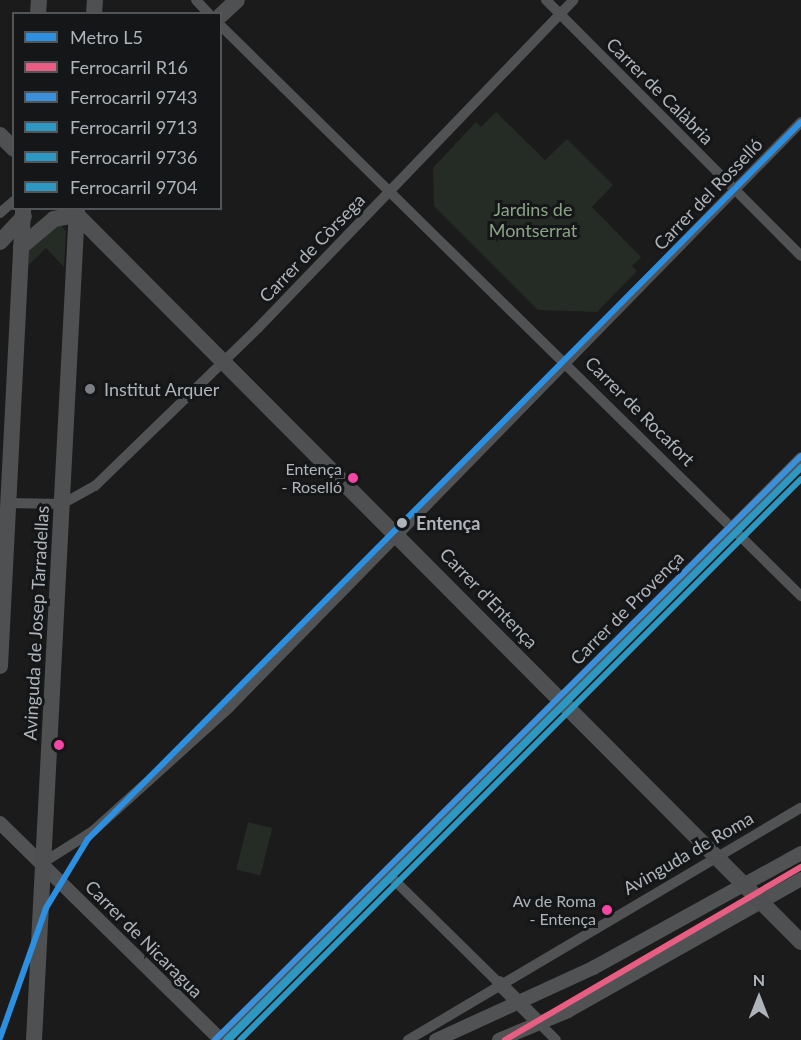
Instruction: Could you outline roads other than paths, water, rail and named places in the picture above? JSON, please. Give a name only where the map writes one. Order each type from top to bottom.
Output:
[{"type":"main road","points":[[222,14],[237,0]]},
{"type":"main road","points":[[0,135],[12,147]]},
{"type":"main road","points":[[0,242],[25,211]]},
{"type":"main road","name":"Avinguda de Josep Tarradellas","points":[[0,666],[8,503],[4,477],[25,211]]},
{"type":"main road","points":[[21,247],[54,219],[74,211]]},
{"type":"main road","name":"Carrer d'Entença","points":[[74,211],[397,531],[801,942]]},
{"type":"main road","name":"Avinguda de Josep Tarradellas","points":[[34,1040],[62,504],[74,211]]},
{"type":"street","points":[[196,0],[207,12]]},
{"type":"street","name":"Carrer de Calàbria","points":[[546,0],[801,256]]},
{"type":"street","name":"Carrer de Còrsega","points":[[62,504],[95,486],[225,362],[574,0]]},
{"type":"street","name":"Carrer de Rocafort","points":[[222,27],[392,188],[801,596]]},
{"type":"street","name":"Carrer del Rosselló","points":[[44,862],[93,831],[229,708],[397,531],[568,363],[801,122]]},
{"type":"street","points":[[0,213],[12,203]]},
{"type":"street","name":"Carrer de Provença","points":[[223,1040],[801,457]]},
{"type":"street","points":[[8,503],[62,504]]},
{"type":"street","name":"Avinguda de Roma","points":[[408,1040],[499,983],[801,808]]},
{"type":"street","name":"Carrer de Nicaragua","points":[[0,823],[44,862],[223,1040]]},
{"type":"street","points":[[436,1040],[593,968],[801,853]]},
{"type":"street","points":[[388,874],[556,1040]]},
{"type":"street","points":[[499,1040],[536,1020],[568,1011],[801,879]]},
{"type":"metro line","name":"L5","points":[[0,1038],[46,908],[88,839],[801,122]]},
{"type":"rail line","name":"9743","points":[[215,1040],[801,456]]},
{"type":"rail line","name":"9713","points":[[226,1040],[801,467]]},
{"type":"rail line","name":"9736","points":[[229,1040],[801,468]]},
{"type":"rail line","name":"9704","points":[[240,1040],[801,479]]},
{"type":"rail line","name":"R16","points":[[505,1040],[801,867]]},
{"type":"place","name":"Institut Arquer","points":[[90,389]]},
{"type":"place","name":"Entença - Roselló","points":[[353,478]]},
{"type":"place","name":"Entença","points":[[402,523]]},
{"type":"place","name":"Av de Roma - Entença","points":[[607,910]]},
{"type":"park label","name":"Jardins de Montserrat","points":[[533,220]]}]
